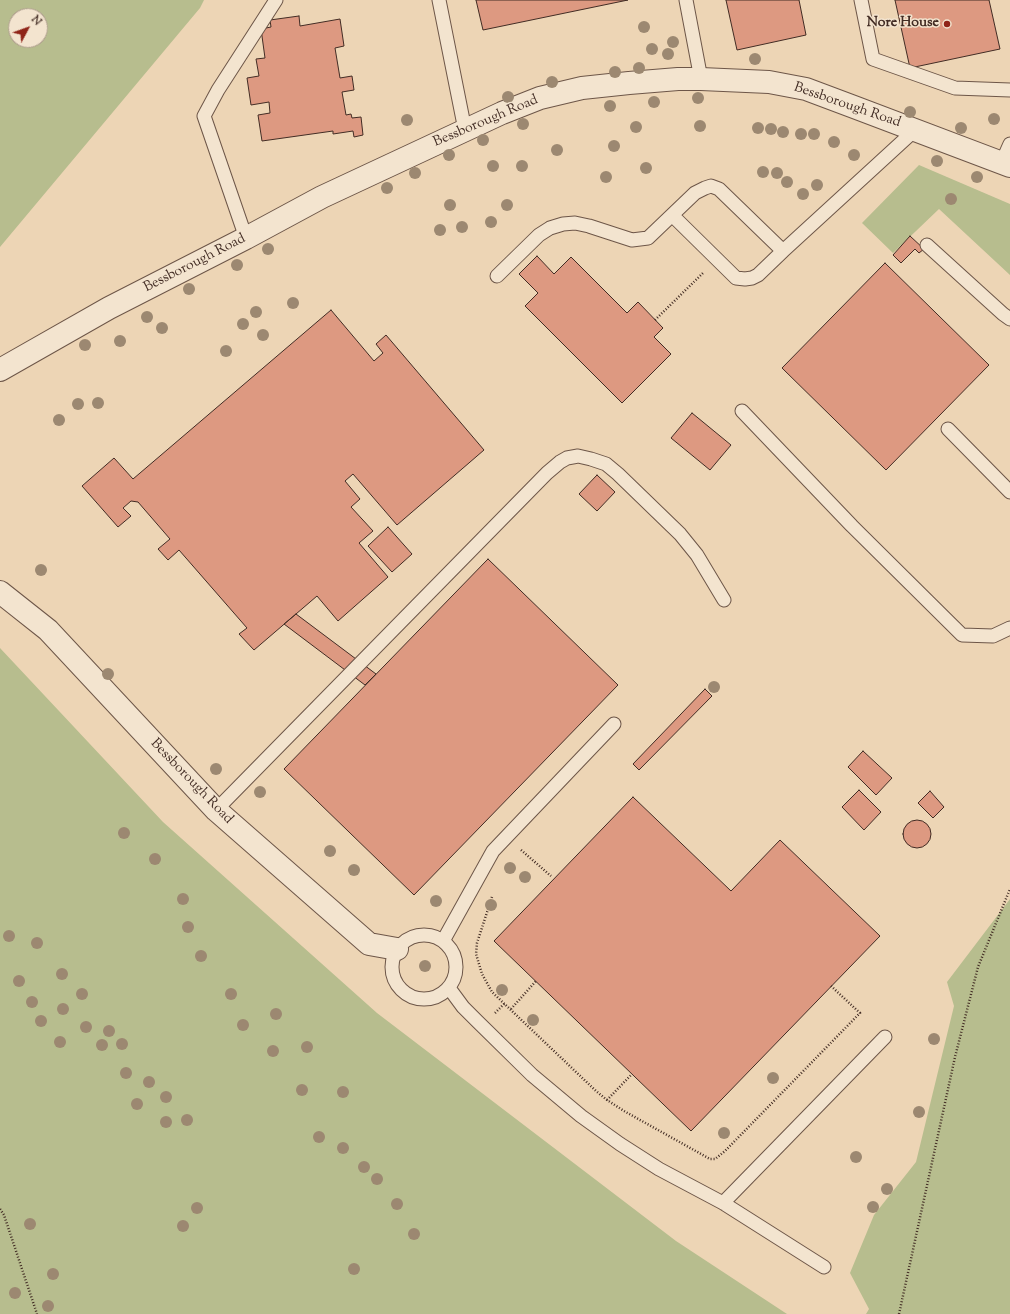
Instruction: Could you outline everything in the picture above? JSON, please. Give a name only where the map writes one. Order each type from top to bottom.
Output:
[{"type":"street","name":"Bessborough Road","points":[[0,370],[109,308],[322,198],[521,105],[582,88],[629,83],[701,79],[769,82],[806,89],[914,130],[1007,157]]},
{"type":"street","name":"Bessborough Road","points":[[0,592],[48,630],[216,810],[368,944],[397,950]]},
{"type":"lane","points":[[246,238],[204,116],[218,90],[276,0]]},
{"type":"lane","points":[[439,0],[465,130]]},
{"type":"lane","points":[[686,0],[701,79]]},
{"type":"lane","points":[[861,0],[873,59],[955,88],[1010,90]]},
{"type":"lane","points":[[673,216],[736,278],[752,278],[758,275],[914,130]]},
{"type":"lane","points":[[497,276],[539,235],[550,228],[563,224],[575,223],[632,240],[648,238],[673,216],[695,193],[711,186],[720,188],[783,251]]},
{"type":"lane","points":[[927,245],[1010,319]]},
{"type":"lane","points":[[742,411],[852,526],[962,635],[993,636],[1010,628]]},
{"type":"lane","points":[[948,429],[1010,492]]},
{"type":"lane","points":[[216,810],[547,473],[567,458],[578,456],[591,459],[606,464],[618,474],[680,534],[697,555],[724,600]]},
{"type":"lane","points":[[443,941],[493,851],[614,724]]},
{"type":"lane","points":[[424,935],[434,936],[443,941],[455,958],[456,969],[454,979],[449,988],[442,995],[431,999],[420,1000],[410,997],[401,990],[394,981],[392,960],[397,950],[404,942],[413,937],[424,935]]},
{"type":"lane","points":[[449,988],[463,1007],[532,1075],[580,1116],[659,1169],[723,1203],[824,1267]]},
{"type":"lane","points":[[723,1203],[884,1037]]},
{"type":"path","points":[[655,320],[717,259]]},
{"type":"path","points":[[519,847],[551,876]]},
{"type":"path","points":[[899,1314],[955,1057],[978,967],[1010,889]]},
{"type":"path","points":[[492,895],[477,943],[476,954],[482,974],[492,992],[607,1100],[710,1159],[715,1159],[725,1151],[860,1013],[831,986]]},
{"type":"path","points":[[511,1009],[536,982]]},
{"type":"path","points":[[607,1100],[632,1074]]},
{"type":"path","points":[[0,1209],[4,1215],[37,1314]]},
{"type":"green space","points":[[0,0],[204,0],[200,8],[0,247]]},
{"type":"green space","points":[[919,165],[1010,204],[1010,275],[939,209],[893,253],[862,223]]},
{"type":"green space","points":[[0,648],[163,822],[377,1013],[676,1241],[787,1314],[0,1314]]},
{"type":"green space","points":[[1010,899],[1010,1314],[866,1314],[869,1309],[850,1273],[874,1215],[916,1162],[954,1006],[947,982]]},
{"type":"building","points":[[476,0],[628,0],[483,30]]},
{"type":"building","points":[[726,0],[799,0],[806,35],[737,50]]},
{"type":"building","name":"Nore House","points":[[895,0],[989,0],[1000,49],[910,68]]},
{"type":"building","points":[[299,16],[300,26],[340,19],[344,46],[335,48],[340,78],[352,76],[354,90],[342,92],[346,115],[351,114],[352,118],[361,117],[363,135],[354,137],[353,131],[333,134],[333,131],[262,141],[258,115],[270,113],[269,102],[251,105],[247,78],[259,76],[256,59],[265,58],[261,29],[271,27],[270,20]]},
{"type":"building","points":[[910,236],[924,249],[919,253],[915,249],[901,263],[893,255]]},
{"type":"building","points":[[537,256],[554,274],[571,257],[627,313],[638,302],[663,328],[654,337],[671,354],[622,403],[525,306],[538,293],[519,274]]},
{"type":"building","points":[[885,263],[989,365],[886,470],[782,368]]},
{"type":"building","points":[[331,310],[374,361],[383,353],[376,344],[386,335],[484,450],[397,525],[353,474],[345,481],[360,499],[351,507],[373,531],[359,543],[388,577],[338,621],[317,596],[254,650],[239,634],[247,628],[179,550],[168,560],[158,549],[170,539],[138,502],[131,501],[123,508],[131,516],[118,527],[82,486],[114,458],[133,479]]},
{"type":"building","points":[[692,413],[731,445],[710,470],[671,438]]},
{"type":"building","points":[[597,475],[615,492],[597,511],[579,494]]},
{"type":"building","points":[[388,527],[412,554],[392,572],[368,546]]},
{"type":"building","points":[[488,559],[618,685],[414,895],[284,769]]},
{"type":"building","points":[[296,614],[376,674],[365,685],[284,624]]},
{"type":"building","points":[[705,689],[712,696],[639,770],[633,764]]},
{"type":"building","points":[[863,751],[892,778],[876,795],[848,767]]},
{"type":"building","points":[[859,790],[881,812],[864,830],[842,807]]},
{"type":"building","points":[[930,791],[944,807],[933,818],[918,803]]},
{"type":"building","points":[[633,797],[731,891],[780,840],[880,936],[691,1131],[494,941]]},
{"type":"building","points":[[917,820],[927,824],[931,834],[927,844],[917,848],[907,844],[903,834],[907,824]]},
{"type":"place","name":"Nore House","points":[[947,24]]}]
